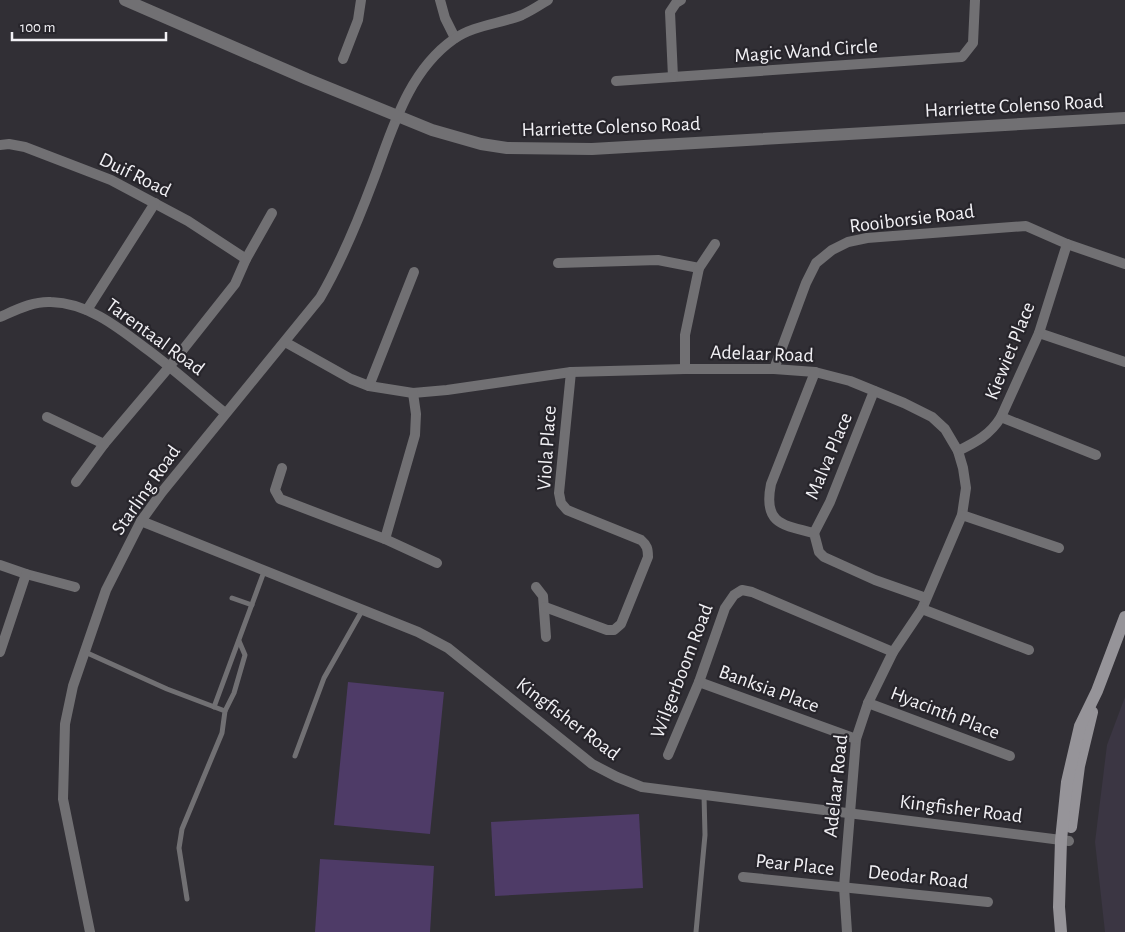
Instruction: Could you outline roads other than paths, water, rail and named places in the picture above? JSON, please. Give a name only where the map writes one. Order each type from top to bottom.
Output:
[{"type":"main road","points":[[1061,932],[1059,907],[1065,840],[1079,766],[1097,691],[1125,617]]},
{"type":"main road","points":[[1065,840],[1068,932]]},
{"type":"street","name":"Harriette Colenso Road","points":[[125,0],[432,130],[481,144],[506,148],[542,150],[601,149],[1125,118]]},
{"type":"street","points":[[342,58],[358,20],[360,0]]},
{"type":"street","points":[[440,0],[445,18],[455,38]]},
{"type":"street","name":"Starling Road","points":[[90,932],[63,799],[66,724],[73,686],[106,590],[142,521],[162,492],[320,298],[334,274],[372,182],[397,114],[416,80],[432,59],[455,38],[476,28],[522,15],[548,0]]},
{"type":"street","points":[[673,77],[670,12],[676,3],[681,0]]},
{"type":"street","name":"Magic Wand Circle","points":[[616,81],[962,57],[973,43],[975,0]]},
{"type":"street","name":"Duif Road","points":[[0,145],[9,144],[25,147],[111,180],[188,220],[246,259]]},
{"type":"street","points":[[87,310],[155,203]]},
{"type":"street","points":[[76,482],[104,444],[236,284],[246,259],[272,213]]},
{"type":"street","name":"Rooiborsie Road","points":[[774,369],[806,283],[816,263],[832,250],[848,242],[867,238],[1016,225],[1037,229],[1067,244],[1125,264]]},
{"type":"street","points":[[684,369],[685,335],[699,268],[715,244]]},
{"type":"street","name":"Kiewiet Place","points":[[958,451],[980,440],[994,429],[1001,417],[1039,333],[1067,244]]},
{"type":"street","points":[[558,263],[658,260],[699,268]]},
{"type":"street","points":[[369,386],[414,272]]},
{"type":"street","name":"Tarentaal Road","points":[[0,317],[25,306],[50,302],[68,304],[87,310],[113,322],[170,366],[225,413]]},
{"type":"street","points":[[1039,333],[1125,362]]},
{"type":"street","name":"Adelaar Road","points":[[285,342],[351,379],[369,386],[413,393],[447,390],[571,372],[684,369],[774,369],[815,372],[850,381],[904,403],[932,417],[944,429],[958,451],[963,468],[966,488],[962,515],[922,609],[893,652],[868,702],[856,739],[844,887],[847,932]]},
{"type":"street","name":"Viola Place","points":[[545,607],[607,630],[617,628],[621,624],[648,557],[646,544],[641,540],[567,510],[561,503],[559,493],[571,372]]},
{"type":"street","points":[[815,372],[771,484],[768,504],[771,512],[778,522],[814,533],[818,550],[821,554],[875,580],[926,598]]},
{"type":"street","name":"Malva Place","points":[[814,533],[830,502],[874,391]]},
{"type":"street","points":[[385,539],[415,435],[416,414],[413,393]]},
{"type":"street","points":[[47,417],[104,444]]},
{"type":"street","points":[[1001,417],[1096,455]]},
{"type":"street","points":[[282,468],[275,490],[280,499],[385,539],[437,563]]},
{"type":"street","points":[[962,515],[1059,548]]},
{"type":"street","name":"Kingfisher Road","points":[[142,521],[363,608],[418,632],[448,648],[592,764],[642,787],[1065,840]]},
{"type":"street","points":[[0,564],[26,574],[75,587]]},
{"type":"street","points":[[0,652],[26,574]]},
{"type":"street","points":[[536,587],[542,594],[545,607],[546,636]]},
{"type":"street","name":"Wilgerboom Road","points":[[668,755],[698,682],[725,608],[734,596],[742,590],[752,592],[893,652]]},
{"type":"street","points":[[922,609],[1029,650]]},
{"type":"street","name":"Banksia Place","points":[[698,682],[856,739]]},
{"type":"street","name":"Hyacinth Place","points":[[868,702],[1010,756]]},
{"type":"street","name":"Pear Place","points":[[743,877],[844,887]]},
{"type":"street","name":"Deodar Road","points":[[844,887],[988,902]]},
{"type":"lane","points":[[214,707],[265,569]]},
{"type":"lane","points":[[232,598],[252,605]]},
{"type":"lane","points":[[295,756],[324,678],[363,608]]},
{"type":"lane","points":[[187,900],[179,841],[182,829],[222,733],[226,712],[234,693],[245,655],[239,641]]},
{"type":"lane","points":[[84,652],[167,689],[226,712]]},
{"type":"lane","points":[[696,932],[705,834],[704,795]]}]
